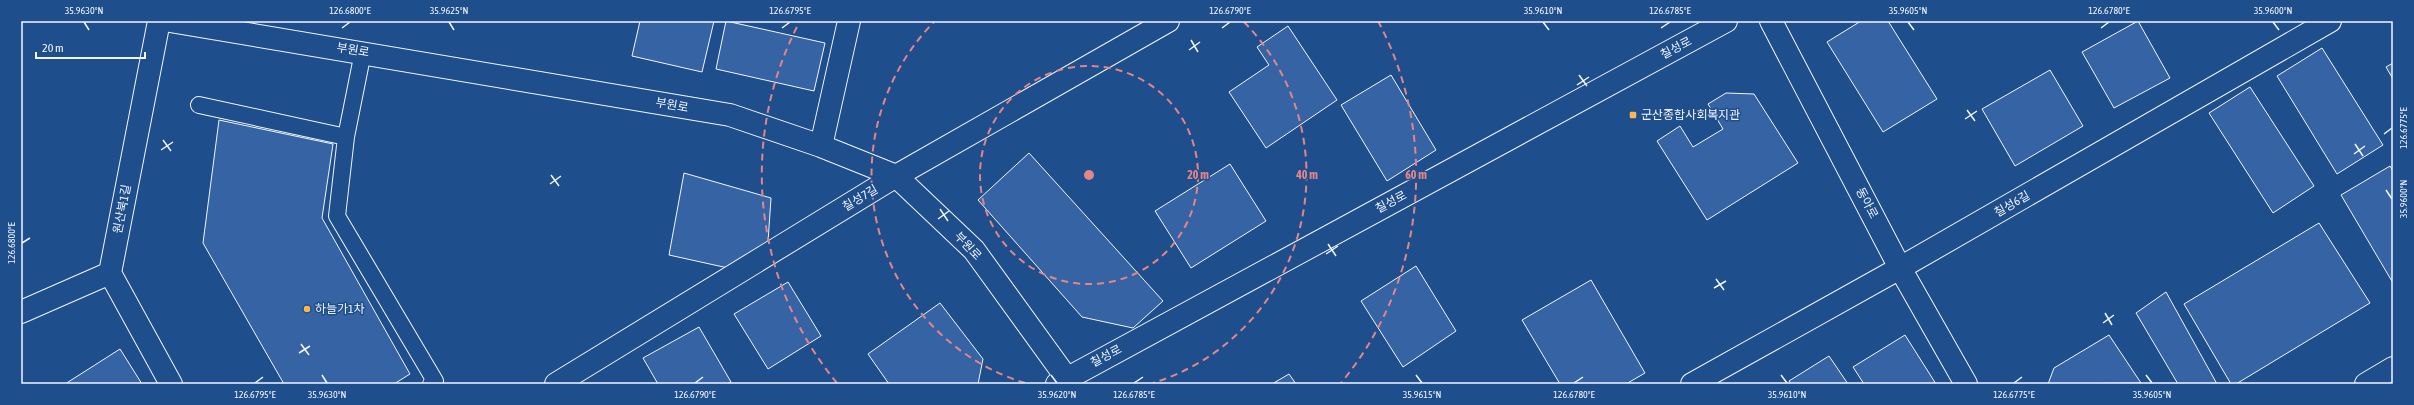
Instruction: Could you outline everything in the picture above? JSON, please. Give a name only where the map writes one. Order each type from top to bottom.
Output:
[{"type":"street","name":"원산북1길","points":[[110,273],[159,21]]},
{"type":"street","name":"부원로","points":[[170,21],[363,52],[730,115],[821,146],[896,176],[974,250],[1065,382]]},
{"type":"street","points":[[821,146],[849,21]]},
{"type":"street","name":"칠성7길","points":[[556,384],[896,176],[1168,21]]},
{"type":"street","name":"칠성로","points":[[1065,382],[1726,21]]},
{"type":"street","name":"동아로","points":[[1771,21],[1900,268],[1966,384]]},
{"type":"street","name":"칠성6길","points":[[1692,384],[1900,268],[2330,21]]},
{"type":"street","points":[[21,312],[110,273],[171,384]]},
{"type":"street","points":[[2366,384],[2393,368]]},
{"type":"lane","points":[[363,52],[346,137],[337,216],[435,381],[431,384]]},
{"type":"lane","points":[[199,105],[346,137]]},
{"type":"building","points":[[640,21],[714,21],[702,72],[632,56]]},
{"type":"building","points":[[726,21],[825,43],[814,91],[716,69]]},
{"type":"building","points":[[1861,21],[1888,21],[1937,99],[1883,132],[1827,42]]},
{"type":"building","points":[[2138,21],[2170,78],[2114,108],[2082,52]]},
{"type":"building","points":[[1288,26],[1337,100],[1266,148],[1229,92],[1269,65],[1257,47]]},
{"type":"building","points":[[2322,48],[2383,145],[2337,174],[2277,76]]},
{"type":"building","points":[[2393,63],[2393,79],[2386,67]]},
{"type":"building","points":[[2050,70],[2083,126],[2015,166],[1982,109]]},
{"type":"building","points":[[1391,75],[1436,150],[1387,181],[1341,105]]},
{"type":"building","points":[[2250,87],[2314,186],[2273,213],[2209,113]]},
{"type":"building","points":[[1726,93],[1754,94],[1798,163],[1707,220],[1657,141],[1680,126],[1693,147],[1723,129],[1708,104]]},
{"type":"building","name":"하늘가1차","points":[[219,120],[333,144],[322,218],[410,374],[394,384],[284,384],[203,243]]},
{"type":"building","points":[[1029,153],[1163,301],[1133,328],[1082,317],[978,200]]},
{"type":"building","points":[[1230,164],[1266,221],[1191,268],[1155,211]]},
{"type":"building","points":[[2390,166],[2393,171],[2393,283],[2341,195]]},
{"type":"building","points":[[684,173],[771,198],[768,242],[728,268],[669,255]]},
{"type":"building","points":[[2319,223],[2370,303],[2236,384],[2231,384],[2184,304]]},
{"type":"building","points":[[1416,266],[1456,331],[1403,367],[1361,301]]},
{"type":"building","points":[[1591,280],[1645,373],[1626,384],[1560,384],[1522,320]]},
{"type":"building","points":[[788,282],[821,336],[768,369],[734,314]]},
{"type":"building","points":[[2166,292],[2217,384],[2178,384],[2136,313]]},
{"type":"building","points":[[940,303],[983,359],[978,384],[889,384],[868,354]]},
{"type":"building","points":[[699,327],[731,382],[727,384],[658,384],[643,358]]},
{"type":"building","points":[[1905,335],[1936,384],[1864,384],[1853,367]]},
{"type":"building","points":[[2109,335],[2141,383],[2048,384],[2054,368]]},
{"type":"building","points":[[120,349],[142,384],[65,384]]},
{"type":"building","points":[[1829,356],[1848,384],[1791,384],[1789,381]]},
{"type":"building","points":[[1289,374],[1296,384],[1272,384]]},
{"type":"place","name":"군산종합사회복지관","points":[[1633,115]]},
{"type":"place","name":"하늘가1차","points":[[307,309]]}]
